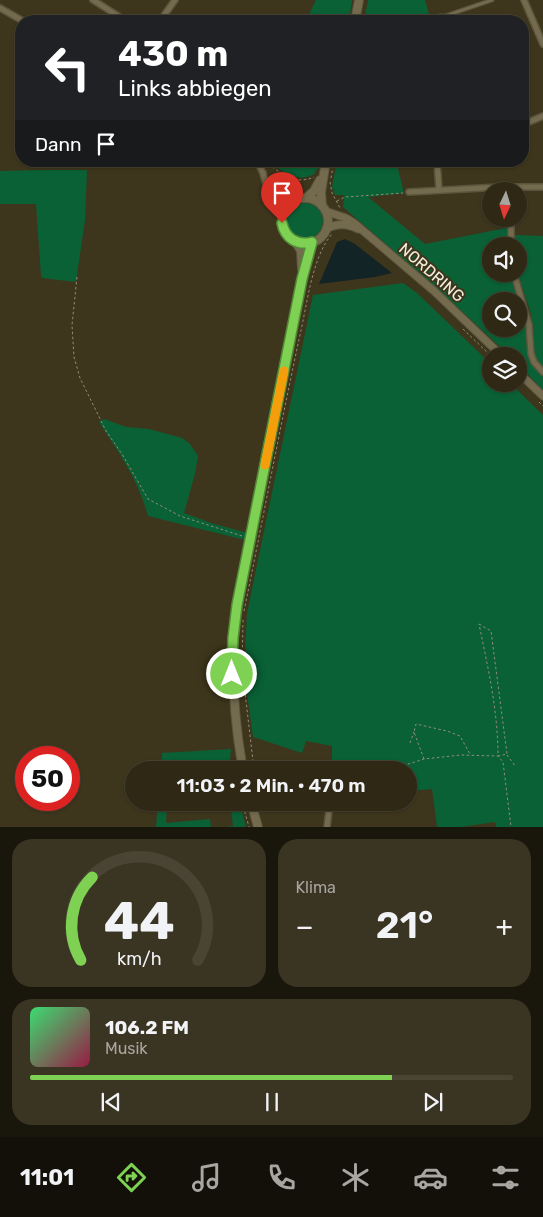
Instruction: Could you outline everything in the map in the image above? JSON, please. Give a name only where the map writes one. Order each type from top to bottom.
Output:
[{"type":"main road","points":[[356,15],[359,0]]},
{"type":"main road","points":[[302,279],[301,253],[295,242],[284,231],[282,216],[286,208],[293,201],[306,198],[316,189],[323,167]]},
{"type":"main road","points":[[295,242],[305,244],[312,242],[320,237],[326,229],[327,220],[323,208],[320,172]]},
{"type":"main road","points":[[306,198],[315,201],[323,208]]},
{"type":"main road","points":[[242,761],[234,707],[232,656],[237,605],[302,279],[312,242]]},
{"type":"main road","points":[[254,811],[258,827]]},
{"type":"street","points":[[93,0],[117,15]]},
{"type":"street","points":[[164,15],[175,0]]},
{"type":"street","points":[[524,0],[543,44]]},
{"type":"street","points":[[0,8],[15,16]]},
{"type":"street","points":[[529,122],[543,116]]},
{"type":"street","points":[[260,167],[267,184],[269,196],[280,207],[282,216]]},
{"type":"street","points":[[437,167],[439,190]]},
{"type":"street","points":[[267,184],[278,197],[283,200],[293,201]]},
{"type":"street","points":[[528,188],[543,187]]},
{"type":"street","points":[[409,192],[482,189]]},
{"type":"street","name":"NORDRING","points":[[323,208],[348,219],[434,291],[493,347]]},
{"type":"street","name":"NORDRING","points":[[326,229],[336,224],[341,224],[351,226],[363,232]]},
{"type":"street","points":[[516,282],[528,325],[530,354],[543,372]]},
{"type":"street","points":[[527,380],[543,396]]},
{"type":"street","points":[[327,827],[329,811]]},
{"type":"lane","points":[[444,15],[459,12],[492,0]]},
{"type":"path","points":[[273,167],[286,176],[297,180],[311,178],[320,172]]},
{"type":"path","points":[[333,167],[330,188],[340,206],[340,213]]},
{"type":"path","points":[[337,201],[342,198],[409,192]]},
{"type":"path","points":[[253,761],[242,666],[243,615],[316,262],[323,246],[336,232]]},
{"type":"path","points":[[77,277],[72,324],[74,357],[80,378],[106,431],[126,460],[148,499],[180,516],[250,538]]},
{"type":"path","points":[[463,329],[482,347]]},
{"type":"path","points":[[511,827],[503,762],[498,756],[498,734],[494,698],[479,624],[490,630],[507,754],[516,767]]},
{"type":"path","points":[[410,744],[416,724],[460,736],[471,755]]},
{"type":"path","points":[[414,732],[424,759]]},
{"type":"path","points":[[417,761],[471,755],[498,756],[507,754]]},
{"type":"path","points":[[245,811],[249,827]]},
{"type":"green space","points":[[316,0],[352,0],[350,15],[309,15]]},
{"type":"green space","points":[[368,0],[425,0],[429,15],[365,15]]},
{"type":"green space","points":[[276,167],[321,167],[317,169],[314,174],[301,178]]},
{"type":"green space","points":[[336,167],[398,167],[404,193],[368,197],[425,244],[511,228],[511,237],[482,237],[482,282],[516,282],[519,292],[482,292],[482,330],[438,289],[343,207],[344,195],[335,195],[332,187]]},
{"type":"green space","points":[[87,170],[85,220],[76,282],[42,278],[36,204],[0,204],[0,171]]},
{"type":"green space","points":[[305,203],[312,204],[318,208],[322,214],[322,228],[318,234],[312,238],[305,239],[298,238],[292,234],[288,228],[287,221],[288,214],[292,208],[298,204]]},
{"type":"green space","points":[[515,235],[543,236],[543,390],[527,373],[527,347],[500,347],[490,337],[527,337],[527,325],[532,344],[531,314],[527,302],[527,292],[524,292],[521,282],[527,282],[527,237],[515,237]]},
{"type":"green space","points":[[403,283],[417,293],[482,355],[482,392],[519,392],[543,415],[543,827],[496,827],[495,822],[461,827],[437,827],[432,789],[417,790],[417,761],[332,761],[332,746],[306,741],[302,753],[253,737],[244,671],[247,613],[313,295]]},
{"type":"green space","points":[[104,419],[126,427],[149,429],[182,438],[190,444],[198,456],[184,513],[251,534],[250,538],[241,539],[148,516],[133,478],[99,422]]},
{"type":"green space","points":[[231,749],[230,760],[162,761],[162,753]]},
{"type":"green space","points":[[157,811],[167,811],[166,823],[210,819],[211,827],[156,827]]},
{"type":"green space","points":[[231,811],[242,811],[246,827],[227,827],[233,826]]},
{"type":"shaded area","points":[[345,239],[355,244],[392,273],[319,284],[337,242]]},
{"type":"slow traffic","points":[[265,465],[284,371]]},
{"type":"route","points":[[232,674],[233,638],[237,605],[302,279],[312,242],[307,244],[293,240],[285,233],[282,223]]}]
